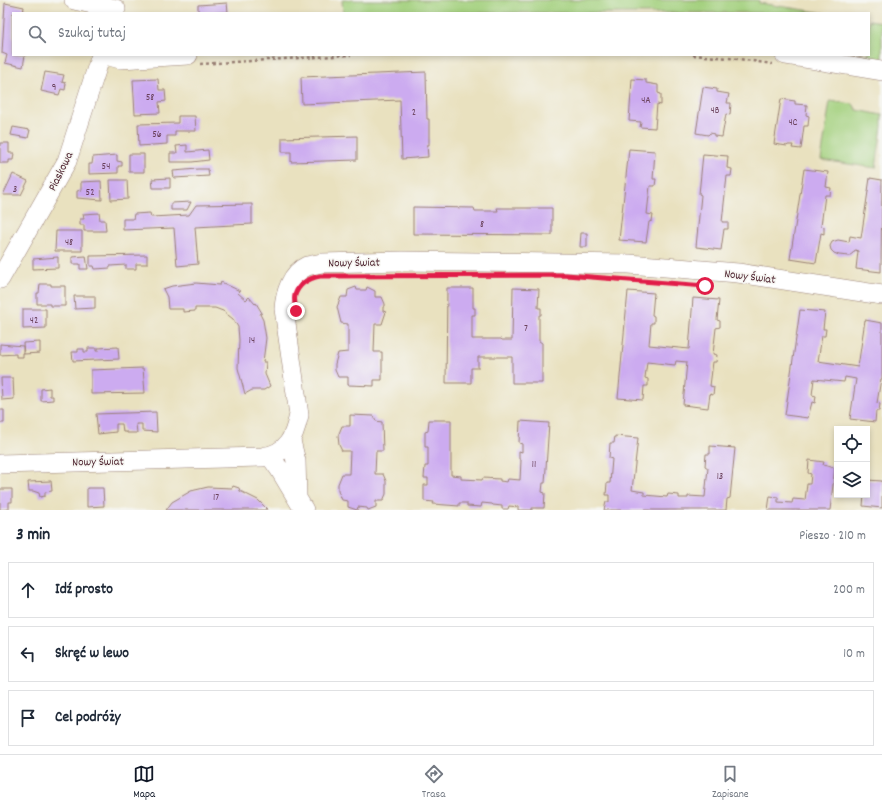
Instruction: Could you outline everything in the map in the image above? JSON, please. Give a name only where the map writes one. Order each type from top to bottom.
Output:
[{"type":"street","points":[[74,0],[117,7]]},
{"type":"street","name":"Piaskowa","points":[[0,277],[67,161],[101,56]]},
{"type":"street","points":[[110,56],[120,59],[192,60]]},
{"type":"street","points":[[791,56],[882,71]]},
{"type":"street","name":"Nowy Świat","points":[[0,464],[270,456],[286,447],[296,432],[299,415],[284,309],[285,297],[289,286],[297,275],[305,267],[314,264],[402,261],[629,264],[738,273],[882,295]]},
{"type":"street","points":[[291,441],[296,461],[300,504]]},
{"type":"street","points":[[270,456],[300,504]]},
{"type":"path","points":[[192,60],[319,56]]},
{"type":"green space","points":[[342,0],[759,0],[759,3],[818,12],[343,12]]},
{"type":"green space","points":[[870,20],[882,22],[882,60],[851,56],[870,56]]},
{"type":"green space","points":[[830,101],[853,104],[857,110],[882,115],[882,126],[876,168],[821,160]]},
{"type":"building","points":[[5,3],[24,7],[23,12],[12,12],[12,56],[25,56],[23,67],[5,63],[7,55],[2,53]]},
{"type":"building","points":[[227,3],[228,12],[198,12],[198,5]]},
{"type":"building","points":[[45,72],[64,75],[62,82],[66,83],[65,90],[61,89],[59,95],[41,91]]},
{"type":"building","points":[[426,72],[427,119],[429,119],[429,145],[427,145],[428,157],[402,159],[400,100],[302,104],[301,77]]},
{"type":"building","points":[[158,79],[159,90],[165,90],[166,101],[159,102],[160,113],[135,114],[133,80]]},
{"type":"building","points":[[632,79],[646,80],[646,83],[658,85],[658,93],[661,94],[661,105],[657,104],[655,128],[640,127],[641,122],[629,121]]},
{"type":"building","points":[[703,87],[717,89],[717,92],[729,94],[727,103],[731,103],[730,115],[726,114],[722,137],[714,136],[714,134],[710,133],[708,135],[696,133]]},
{"type":"building","points":[[781,99],[795,101],[795,104],[807,105],[806,115],[809,116],[808,126],[804,126],[801,149],[792,148],[793,145],[787,146],[774,144]]},
{"type":"building","points":[[178,116],[195,116],[196,131],[175,131],[175,136],[167,136],[167,144],[139,146],[138,124],[178,123]]},
{"type":"building","points":[[13,127],[30,130],[28,138],[11,135]]},
{"type":"building","points":[[357,136],[357,160],[291,162],[291,152],[282,152],[282,138]]},
{"type":"building","points":[[0,143],[9,143],[9,153],[14,153],[13,160],[9,160],[9,163],[0,163]]},
{"type":"building","points":[[187,145],[187,152],[208,150],[209,160],[170,162],[170,153],[177,153],[176,146]]},
{"type":"building","points":[[629,149],[655,151],[653,179],[656,179],[655,186],[650,186],[647,214],[653,215],[652,221],[649,222],[646,242],[619,240]]},
{"type":"building","points":[[129,154],[144,154],[144,172],[129,172]]},
{"type":"building","points":[[703,154],[728,156],[727,168],[732,169],[731,176],[727,176],[722,222],[728,222],[728,229],[724,229],[721,250],[696,247]]},
{"type":"building","points":[[117,155],[117,161],[122,162],[122,166],[118,166],[118,173],[89,174],[89,164],[92,164],[93,157]]},
{"type":"building","points":[[208,169],[209,176],[174,178],[173,171]]},
{"type":"building","points":[[804,169],[828,172],[826,187],[831,188],[830,195],[825,195],[821,226],[824,227],[824,234],[821,233],[816,263],[790,259]]},
{"type":"building","points":[[13,174],[28,181],[21,195],[3,195]]},
{"type":"building","points":[[170,178],[170,188],[153,188],[152,179]]},
{"type":"building","points":[[870,178],[882,180],[881,272],[856,269],[858,251],[855,250],[849,256],[839,255],[831,250],[830,246],[832,242],[838,240],[849,242],[850,236],[861,238]]},
{"type":"building","points":[[110,180],[127,180],[128,199],[111,200]]},
{"type":"building","points":[[101,181],[102,200],[77,198],[77,191],[81,190],[81,182]]},
{"type":"building","points":[[191,202],[187,210],[171,210],[171,203]]},
{"type":"building","points":[[252,204],[252,224],[195,227],[198,264],[177,266],[174,228],[123,230],[123,219],[133,219],[134,214],[150,213],[151,217],[189,215],[196,205]]},
{"type":"building","points":[[413,207],[474,208],[475,211],[498,211],[497,208],[552,208],[552,235],[413,234]]},
{"type":"building","points":[[99,213],[100,220],[105,220],[106,231],[84,231],[84,225],[80,225],[80,219],[84,219],[83,214]]},
{"type":"building","points":[[56,231],[82,231],[82,251],[55,251]]},
{"type":"building","points":[[581,233],[587,233],[587,247],[580,247]]},
{"type":"building","points":[[147,255],[147,264],[136,264],[136,269],[126,269],[126,265],[95,269],[94,266],[90,266],[90,256]]},
{"type":"building","points":[[86,256],[88,269],[80,269],[80,264],[72,264],[72,257]]},
{"type":"building","points":[[58,257],[58,268],[33,269],[33,259]]},
{"type":"building","points":[[221,282],[240,291],[238,293],[246,300],[249,297],[255,304],[256,303],[262,313],[260,314],[263,320],[266,338],[263,362],[266,362],[265,374],[270,386],[264,390],[252,390],[245,394],[238,368],[238,327],[233,319],[223,311],[215,308],[195,308],[195,311],[183,312],[183,309],[168,309],[167,297],[163,289],[172,286],[196,283],[220,285]]},
{"type":"building","points":[[40,284],[65,286],[65,306],[37,304],[37,293],[39,293]]},
{"type":"building","points":[[356,287],[357,290],[366,290],[367,287],[375,291],[375,297],[382,297],[385,304],[383,311],[386,312],[382,324],[375,324],[374,352],[382,352],[382,380],[374,380],[374,386],[348,385],[348,377],[338,377],[335,370],[338,353],[348,352],[348,324],[341,323],[337,307],[341,297],[347,297],[348,290]]},
{"type":"building","points":[[447,288],[473,288],[473,308],[475,308],[475,315],[472,315],[472,339],[502,340],[512,340],[513,288],[539,289],[538,308],[541,308],[541,315],[539,315],[539,341],[542,343],[542,383],[512,383],[512,357],[478,357],[478,368],[471,368],[471,383],[446,383]]},
{"type":"building","points":[[628,291],[654,293],[652,315],[654,316],[654,323],[651,323],[649,345],[689,349],[693,298],[719,300],[717,320],[720,321],[720,327],[716,328],[713,354],[717,355],[716,362],[713,362],[710,386],[714,387],[713,395],[710,394],[708,408],[683,405],[687,362],[676,361],[675,365],[647,362],[645,378],[648,379],[648,386],[644,386],[643,400],[618,398]]},
{"type":"building","points":[[74,296],[95,296],[95,308],[75,309]]},
{"type":"building","points":[[23,309],[46,309],[46,328],[23,329]]},
{"type":"building","points":[[800,310],[825,312],[823,329],[826,329],[825,336],[822,336],[818,361],[858,367],[865,320],[882,323],[882,379],[877,403],[880,404],[879,411],[876,411],[875,422],[850,419],[856,379],[845,377],[844,382],[814,379],[812,395],[816,396],[815,403],[812,402],[808,418],[785,415]]},
{"type":"building","points":[[40,342],[40,353],[24,354],[23,343]]},
{"type":"building","points":[[0,344],[23,346],[23,357],[16,357],[16,354],[0,355]]},
{"type":"building","points":[[118,347],[119,359],[73,361],[72,352],[78,352],[78,349],[84,349],[84,352],[88,352],[88,348],[96,348],[96,351],[98,351],[98,348]]},
{"type":"building","points":[[143,368],[145,393],[91,394],[91,370]]},
{"type":"building","points":[[1,378],[13,378],[14,399],[2,400]]},
{"type":"building","points":[[50,388],[50,396],[53,396],[53,400],[41,401],[41,389]]},
{"type":"building","points":[[0,410],[4,410],[4,423],[0,423]]},
{"type":"building","points":[[156,412],[157,432],[142,431],[142,424],[136,424],[137,433],[127,433],[123,432],[122,424],[116,424],[116,432],[98,434],[96,414]]},
{"type":"building","points":[[350,415],[374,416],[376,421],[382,422],[383,451],[376,451],[375,474],[383,474],[386,481],[386,494],[383,501],[376,501],[376,507],[368,510],[367,508],[358,507],[357,510],[348,507],[348,501],[342,500],[338,491],[338,484],[342,474],[349,474],[350,451],[342,451],[339,445],[338,436],[342,426],[350,426]]},
{"type":"building","points":[[429,420],[451,420],[451,475],[461,476],[461,479],[500,479],[500,481],[507,482],[508,479],[520,480],[521,460],[519,459],[519,451],[522,452],[522,444],[519,443],[520,421],[549,423],[545,483],[543,483],[542,492],[545,493],[544,508],[518,510],[518,507],[509,506],[508,509],[502,509],[502,506],[482,503],[481,507],[467,506],[467,503],[459,503],[459,506],[433,504],[434,502],[424,501],[424,485],[428,485],[428,478],[424,478],[425,466],[428,466],[428,447],[425,447],[425,432],[428,431]]},
{"type":"building","points":[[615,436],[638,438],[632,490],[644,492],[644,495],[667,497],[668,494],[679,495],[679,498],[688,498],[688,496],[705,497],[708,468],[705,466],[706,454],[710,454],[710,446],[735,448],[730,498],[727,499],[726,510],[604,510],[606,502],[609,502],[609,495],[606,495],[607,483],[610,483],[612,459],[609,458],[610,443],[614,443]]},
{"type":"building","points":[[809,460],[824,462],[823,465],[834,468],[830,510],[768,510],[770,496],[778,497],[778,502],[792,503],[793,499],[805,500],[807,484],[810,484],[811,474],[808,473]]},
{"type":"building","points":[[870,480],[882,481],[882,508],[863,506],[864,498],[870,498]]},
{"type":"building","points":[[51,481],[52,491],[45,492],[45,496],[40,497],[39,493],[29,491],[28,482]]},
{"type":"building","points":[[233,486],[258,500],[268,510],[166,510],[172,502],[191,491],[208,487],[232,488]]},
{"type":"building","points":[[87,488],[103,488],[104,506],[87,507]]},
{"type":"building","points":[[0,489],[12,489],[12,502],[9,502],[9,509],[0,510]]},
{"type":"route","points":[[296,311],[295,295],[301,285],[309,278],[320,276],[566,275],[705,286]]}]
